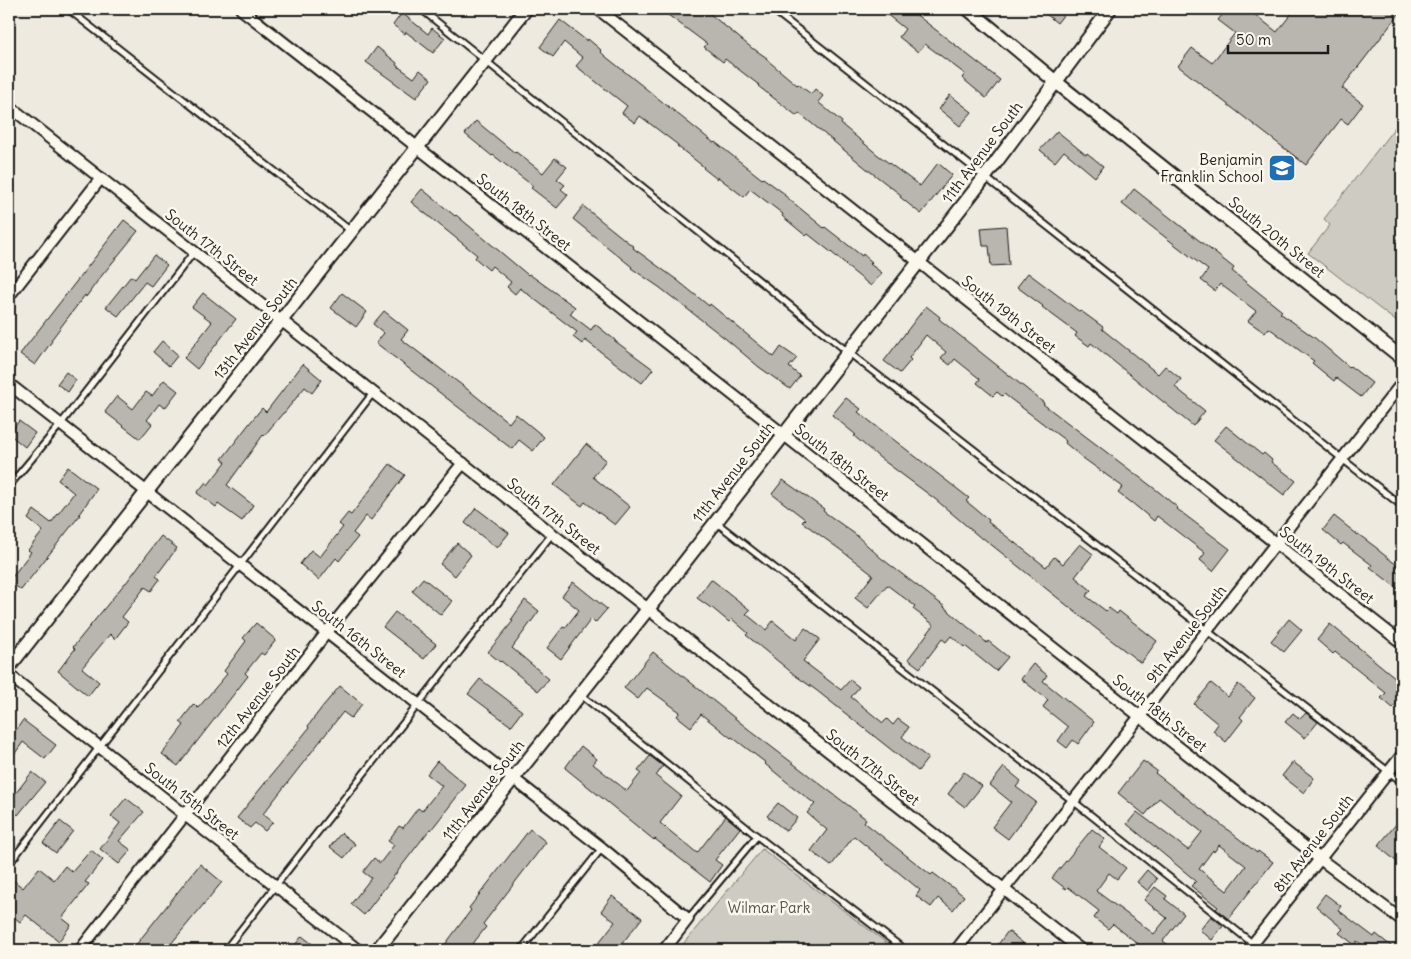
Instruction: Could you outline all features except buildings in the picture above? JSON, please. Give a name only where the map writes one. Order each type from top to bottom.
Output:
[{"type":"street","name":"South 18th Street","points":[[241,9],[783,434],[1320,859],[1402,920]]},
{"type":"street","name":"13th Avenue South","points":[[9,667],[526,9]]},
{"type":"street","name":"South 19th Street","points":[[598,9],[1402,643]]},
{"type":"street","name":"South 20th Street","points":[[968,9],[1056,82],[1402,358]]},
{"type":"street","name":"11th Avenue South","points":[[377,950],[648,609],[985,177],[1110,9]]},
{"type":"street","name":"South 17th Street","points":[[9,107],[1081,950]]},
{"type":"street","points":[[9,296],[101,178]]},
{"type":"street","name":"9th Avenue South","points":[[956,950],[1402,383]]},
{"type":"street","name":"South 16th Street","points":[[9,384],[602,848],[688,919]]},
{"type":"street","name":"12th Avenue South","points":[[80,950],[186,816],[327,632],[463,463]]},
{"type":"street","name":"South 15th Street","points":[[9,675],[358,950]]},
{"type":"street","name":"8th Avenue South","points":[[1254,948],[1320,859],[1402,755]]},
{"type":"street","points":[[664,950],[688,919]]},
{"type":"lane","points":[[68,9],[351,232]]},
{"type":"lane","points":[[421,9],[848,352],[1402,782]]},
{"type":"lane","points":[[772,9],[1402,506]]},
{"type":"lane","points":[[9,486],[60,424],[194,252]]},
{"type":"lane","points":[[9,864],[98,746],[373,392]]},
{"type":"lane","points":[[715,522],[1073,801],[1254,948]]},
{"type":"lane","points":[[224,950],[552,534]]},
{"type":"lane","points":[[580,694],[757,836],[904,950]]},
{"type":"lane","points":[[688,919],[757,836]]},
{"type":"lane","points":[[521,950],[602,848]]},
{"type":"green space","points":[[1402,118],[1402,326],[1308,253],[1330,225],[1324,219]]},
{"type":"green space","name":"Wilmar Park","points":[[762,849],[896,950],[678,950]]},
{"type":"place","name":"Benjamin Franklin School","points":[[1282,168]]}]
